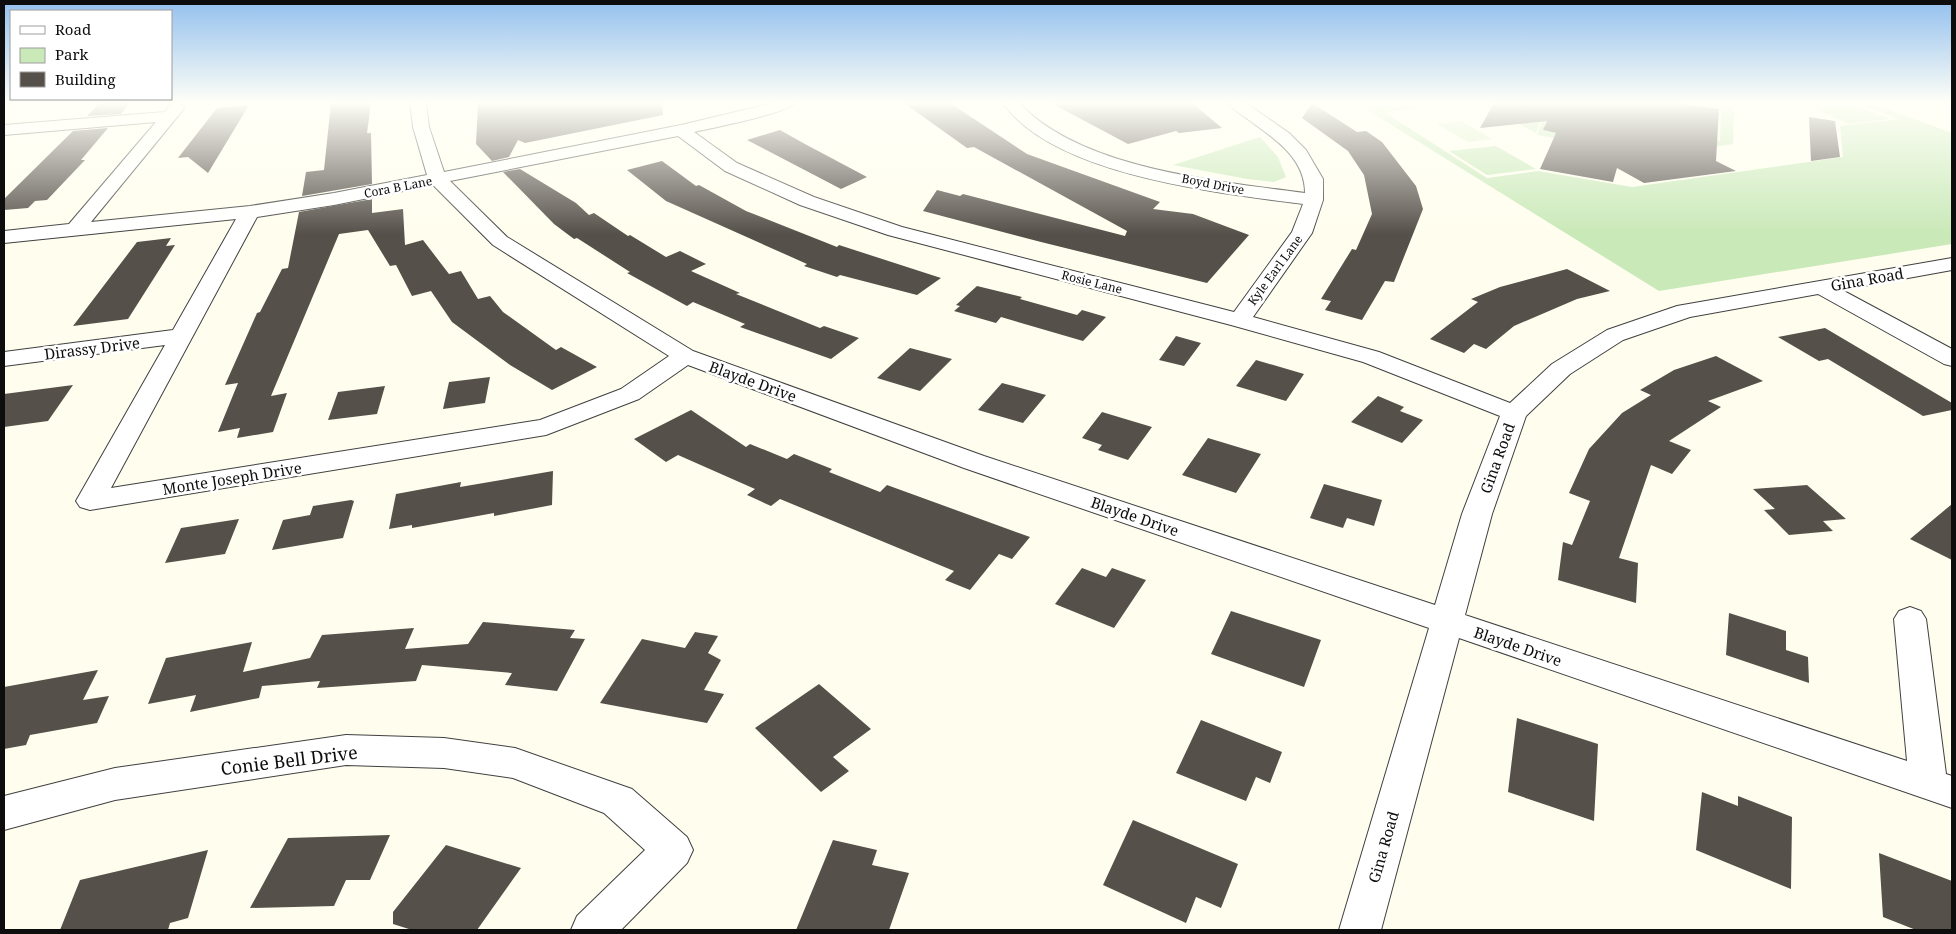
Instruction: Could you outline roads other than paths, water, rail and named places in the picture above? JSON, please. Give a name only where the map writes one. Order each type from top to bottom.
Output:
[{"type":"street","points":[[76,228],[144,147]]},
{"type":"street","name":"Blayde Drive","points":[[427,147],[437,179],[500,241],[684,356],[974,462],[1940,787]]},
{"type":"street","name":"Cora B Lane","points":[[4,237],[76,228],[250,212],[334,200],[598,147]]},
{"type":"street","name":"Rosie Lane","points":[[703,147],[731,167],[807,201],[895,231],[1239,320],[1371,357],[1514,412]]},
{"type":"street","name":"Boyd Drive","points":[[1074,147],[1131,167],[1221,187],[1314,200]]},
{"type":"street","name":"Kyle Earl Lane","points":[[1239,320],[1302,233],[1314,200],[1314,179],[1300,154],[1293,147]]},
{"type":"street","name":"Monte Joseph Drive","points":[[250,212],[90,501],[546,428],[630,394],[684,356]]},
{"type":"street","name":"Gina Road","points":[[1360,930],[1477,514],[1514,412],[1561,369],[1615,335],[1685,311],[1952,264]]},
{"type":"street","points":[[1821,287],[1952,359]]},
{"type":"street","name":"Dirassy Drive","points":[[4,359],[181,336]]},
{"type":"street","points":[[1910,619],[1940,787]]},
{"type":"street","name":"Conie Bell Drive","points":[[4,813],[115,784],[346,750],[444,752],[515,763],[618,801],[673,850],[592,930]]}]
